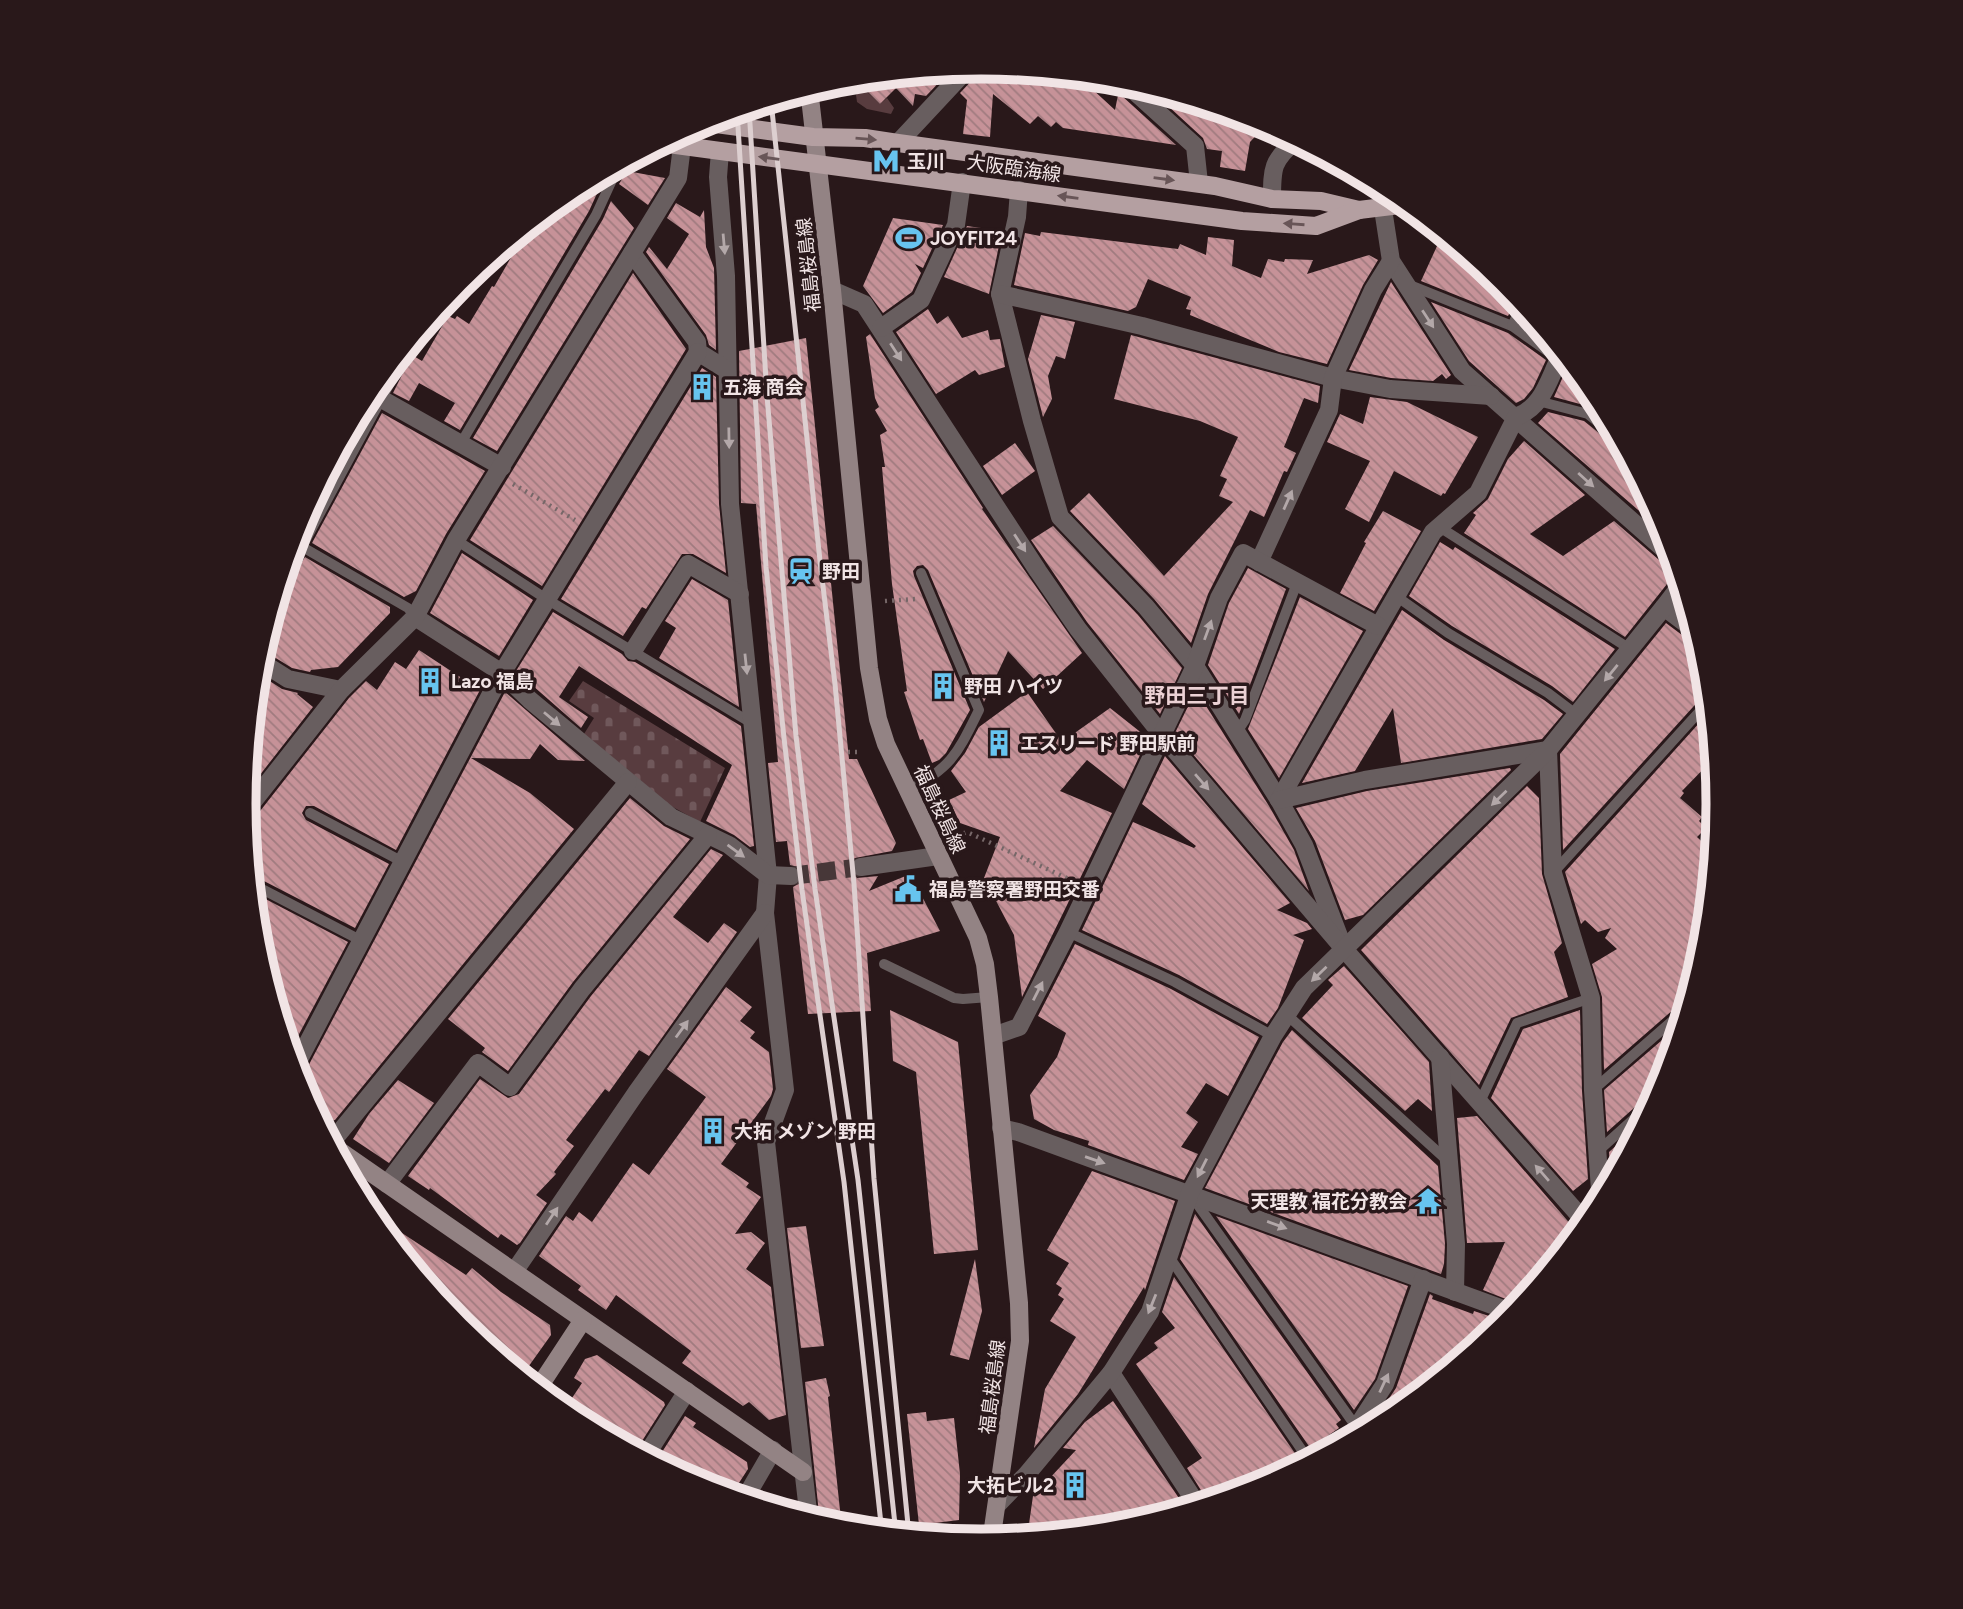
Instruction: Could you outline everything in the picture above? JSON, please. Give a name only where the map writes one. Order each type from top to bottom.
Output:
[{"type":"main road","name":"大阪臨海線","points":[[727,125],[813,137],[865,138],[1199,183],[1272,199],[1321,201],[1359,210],[1393,207]]},
{"type":"main road","name":"大阪臨海線","points":[[682,146],[1219,218],[1316,226],[1359,210]]},
{"type":"street","points":[[898,143],[957,80]]},
{"type":"street","points":[[1141,97],[1195,146],[1199,183]]},
{"type":"street","name":"福島桜島線","points":[[810,100],[832,290],[853,522],[874,697],[886,744],[978,937],[985,964],[1019,1303],[1020,1340],[993,1530]]},
{"type":"street","points":[[256,798],[341,690],[415,617],[456,540],[678,178],[682,146]]},
{"type":"street","points":[[1272,199],[1272,168],[1288,147]]},
{"type":"street","points":[[720,151],[718,177],[726,275],[730,505],[768,875],[765,913],[785,1090],[766,1142],[807,1509]]},
{"type":"street","points":[[881,328],[921,300],[956,225],[961,182]]},
{"type":"street","points":[[1019,190],[1017,217],[1000,294],[1060,517],[1146,607],[1195,666],[1304,845],[1345,949]]},
{"type":"street","points":[[1383,209],[1391,261],[1462,371],[1659,544]]},
{"type":"street","points":[[301,1056],[502,673],[698,352],[697,342],[632,253]]},
{"type":"street","points":[[1259,562],[1329,410],[1332,378],[1373,290],[1391,261]]},
{"type":"street","points":[[832,290],[864,304],[1078,629],[1162,735],[1345,949],[1580,1215]]},
{"type":"street","points":[[1000,294],[1142,326],[1332,378],[1391,389],[1490,396]]},
{"type":"street","points":[[698,352],[727,370]]},
{"type":"street","points":[[1279,800],[1433,532],[1441,528],[1478,493],[1516,417],[1530,412],[1559,366]]},
{"type":"street","points":[[380,398],[461,443],[499,470]]},
{"type":"street","points":[[993,1036],[1019,1027],[1068,932],[1195,666],[1219,598],[1243,553],[1378,626]]},
{"type":"street","points":[[633,651],[688,564],[740,594]]},
{"type":"street","points":[[997,1505],[1027,1474],[1111,1373],[1150,1312],[1190,1193],[1273,1036],[1304,988],[1548,750],[1675,592]]},
{"type":"street","points":[[1664,607],[1684,622]]},
{"type":"street","points":[[415,617],[502,673],[530,700],[671,817],[729,845],[768,875],[791,876]]},
{"type":"street","points":[[269,667],[288,679],[341,690]]},
{"type":"street","points":[[1279,800],[1365,780],[1548,750]]},
{"type":"street","points":[[1548,750],[1553,873],[1591,998],[1593,1090],[1599,1184]]},
{"type":"street","points":[[337,1137],[628,782]]},
{"type":"street","points":[[387,1184],[478,1063],[510,1087],[582,989],[708,835]]},
{"type":"street","points":[[861,867],[938,856]]},
{"type":"street","points":[[514,1272],[636,1093],[765,913]]},
{"type":"street","points":[[1440,1058],[1456,1244],[1455,1292]]},
{"type":"street","points":[[1001,1128],[1190,1193],[1503,1309]]},
{"type":"street","points":[[347,1156],[803,1472]]},
{"type":"street","points":[[1360,1423],[1385,1384],[1423,1279]]},
{"type":"street","points":[[542,1382],[583,1320]]},
{"type":"street","points":[[1111,1373],[1193,1499]]},
{"type":"street","points":[[650,1449],[687,1391]]},
{"type":"street","points":[[1370,1409],[1377,1413]]},
{"type":"street","points":[[749,1492],[774,1450]]},
{"type":"lane","points":[[461,443],[596,215],[612,180]]},
{"type":"lane","points":[[1405,283],[1512,326],[1545,348]]},
{"type":"lane","points":[[1512,326],[1517,315]]},
{"type":"lane","points":[[1538,401],[1588,414],[1598,422]]},
{"type":"lane","points":[[1441,528],[1630,649]]},
{"type":"lane","points":[[456,540],[548,600],[752,724]]},
{"type":"lane","points":[[303,547],[408,608],[415,617]]},
{"type":"lane","points":[[908,791],[937,775],[948,764],[957,753],[979,710],[920,573]]},
{"type":"lane","points":[[1237,732],[1245,720],[1297,583]]},
{"type":"lane","points":[[1396,596],[1448,633],[1548,693],[1577,715]]},
{"type":"lane","points":[[1553,873],[1701,710]]},
{"type":"lane","points":[[310,813],[403,862]]},
{"type":"lane","points":[[261,888],[362,941]]},
{"type":"lane","points":[[1068,932],[1175,982],[1273,1036]]},
{"type":"lane","points":[[884,964],[954,998],[989,997]]},
{"type":"lane","points":[[1480,1102],[1517,1023],[1591,998]]},
{"type":"lane","points":[[1286,1014],[1450,1164]]},
{"type":"lane","points":[[1593,1090],[1675,1019]]},
{"type":"lane","points":[[1597,1153],[1635,1118]]},
{"type":"lane","points":[[1190,1193],[1349,1430]]},
{"type":"lane","points":[[1170,1258],[1304,1454]]},
{"type":"path","points":[[499,470],[591,530]]},
{"type":"path","points":[[886,601],[931,598]]},
{"type":"path","points":[[848,752],[860,752]]},
{"type":"path","points":[[957,836],[967,832],[1089,888]]},
{"type":"green space","points":[[864,89],[880,104],[887,98],[894,108],[891,114],[867,109],[857,102],[856,95]]},
{"type":"green space","points":[[583,681],[725,768],[700,822],[671,806],[584,734],[594,718],[569,701]]},
{"type":"building","points":[[973,79],[1029,80],[1090,87],[1115,110],[1118,95],[1122,96],[1176,145],[1063,128],[1056,122],[1051,127],[1038,116],[1030,124],[993,94],[990,137],[963,134],[967,100],[960,93]]},
{"type":"building","points":[[942,80],[926,96],[915,94],[913,106],[896,88],[880,104],[865,89]]},
{"type":"building","points":[[1168,103],[1258,134],[1250,142],[1245,171],[1220,167],[1222,151],[1207,149],[1203,138],[1167,105],[1173,107]]},
{"type":"building","points":[[628,171],[665,178],[648,205],[619,184]]},
{"type":"building","points":[[600,188],[589,211],[460,430],[444,421],[455,403],[419,383],[409,401],[393,393],[411,357],[422,361],[448,316],[455,319],[457,316],[469,324],[492,286],[494,287],[516,248]]},
{"type":"building","points":[[611,201],[634,228],[497,451],[473,438],[603,219]]},
{"type":"building","points":[[676,203],[700,217],[704,210],[706,247],[714,268],[716,350],[709,345],[706,335],[646,252],[649,247],[667,269],[689,234],[667,218]]},
{"type":"building","points":[[893,218],[943,225],[923,268],[915,264],[921,273],[912,292],[883,313],[863,286]]},
{"type":"building","points":[[967,226],[1002,231],[989,294],[944,277]]},
{"type":"building","points":[[1041,232],[1178,249],[1180,244],[1206,255],[1208,237],[1234,240],[1232,266],[1261,278],[1268,259],[1284,262],[1285,259],[1313,260],[1307,274],[1369,255],[1378,260],[1363,285],[1327,364],[1279,352],[1190,315],[1191,310],[1186,309],[1191,297],[1148,279],[1136,307],[1128,311],[1014,285],[1025,233],[1040,236]]},
{"type":"building","points":[[1439,242],[1512,309],[1508,316],[1421,281]]},
{"type":"building","points":[[633,273],[686,349],[542,586],[470,540]]},
{"type":"building","points":[[1391,282],[1451,375],[1446,379],[1442,374],[1433,381],[1391,378],[1349,370]]},
{"type":"building","points":[[1431,302],[1508,333],[1546,360],[1533,388],[1524,399],[1516,403],[1469,361]]},
{"type":"building","points":[[928,309],[937,324],[948,316],[962,338],[988,330],[990,340],[1000,339],[1005,367],[979,375],[975,370],[936,394],[896,332]]},
{"type":"building","points":[[1041,315],[1075,322],[1065,359],[1056,356],[1048,376],[1052,399],[1043,417],[1028,359]]},
{"type":"building","points":[[870,334],[982,509],[1082,653],[1043,689],[1008,651],[984,702],[928,570],[923,565],[917,566],[913,571],[914,576],[970,710],[946,753],[932,763],[923,739],[920,740],[904,692],[907,691],[892,584],[882,467],[885,467],[880,435],[887,431],[875,410],[879,407],[875,398],[866,337]]},
{"type":"building","points":[[1131,335],[1320,386],[1318,403],[1304,398],[1284,447],[1296,453],[1287,472],[1284,471],[1264,517],[1250,510],[1208,594],[1191,643],[1154,599],[1070,511],[1089,493],[1164,576],[1233,502],[1219,496],[1227,479],[1220,476],[1238,437],[1200,421],[1114,399]]},
{"type":"building","points":[[806,338],[849,759],[857,759],[896,843],[892,851],[855,858],[850,863],[850,869],[857,878],[878,876],[869,891],[908,875],[940,931],[867,953],[871,1011],[808,1014],[793,887],[800,883],[802,876],[798,867],[790,865],[787,841],[776,842],[768,763],[778,762],[756,504],[741,503],[739,351]]},
{"type":"building","points":[[702,368],[716,377],[719,504],[726,573],[693,554],[682,554],[646,609],[642,607],[623,636],[561,599]]},
{"type":"building","points":[[1565,373],[1588,406],[1554,397]]},
{"type":"building","points":[[1370,397],[1407,402],[1478,437],[1445,494],[1441,496],[1394,471],[1369,522],[1345,509],[1370,461],[1327,442],[1340,414],[1363,424]]},
{"type":"building","points":[[1548,412],[1584,421],[1610,442],[1648,519],[1538,423]]},
{"type":"building","points":[[382,413],[485,471],[446,534],[416,591],[404,597],[312,543]]},
{"type":"building","points":[[1524,441],[1585,495],[1530,534],[1563,556],[1614,521],[1668,567],[1671,577],[1667,584],[1625,637],[1464,533],[1476,515],[1473,513],[1488,499],[1508,459]]},
{"type":"building","points":[[1015,443],[1035,471],[1002,495],[983,466]]},
{"type":"building","points":[[1383,511],[1421,531],[1374,611],[1340,593],[1366,543],[1364,542]]},
{"type":"building","points":[[1053,526],[1138,615],[1182,668],[1160,714],[1087,622],[1031,540]]},
{"type":"building","points":[[1440,542],[1453,550],[1455,547],[1615,649],[1573,702],[1409,596]]},
{"type":"building","points":[[462,553],[533,600],[499,656],[430,613]]},
{"type":"building","points":[[305,557],[390,607],[390,613],[338,667],[310,672],[292,668],[272,656],[293,577]]},
{"type":"building","points":[[1248,568],[1286,589],[1239,714],[1208,665],[1229,603]]},
{"type":"building","points":[[692,579],[728,600],[739,707],[659,658],[676,628],[665,621]]},
{"type":"building","points":[[1300,597],[1363,631],[1279,778],[1248,729]]},
{"type":"building","points":[[1402,610],[1444,640],[1563,714],[1542,739],[1401,763],[1393,708],[1355,771],[1302,783]]},
{"type":"building","points":[[553,612],[622,654],[628,661],[635,662],[741,726],[754,846],[750,847],[734,835],[706,821],[732,765],[579,666],[559,697],[588,717],[581,728],[516,671]]},
{"type":"building","points":[[1666,623],[1688,639],[1699,700],[1563,850],[1560,754]]},
{"type":"building","points":[[419,650],[480,690],[396,850],[314,806],[306,806],[302,813],[306,820],[389,864],[355,928],[260,880],[256,816],[349,698],[366,681],[377,690],[395,662],[406,669]]},
{"type":"building","points":[[267,679],[282,689],[298,693],[313,707],[257,779]]},
{"type":"building","points":[[1196,690],[1294,850],[1309,891],[1175,733]]},
{"type":"building","points":[[505,692],[585,761],[558,760],[540,744],[530,759],[471,758],[530,793],[574,829],[335,1120],[329,1122],[306,1070]]},
{"type":"building","points":[[1027,692],[1062,742],[1110,708],[1148,738],[1124,789],[1087,760],[1060,791],[1112,813],[1022,997],[1014,935],[994,897],[996,895],[984,878],[1000,837],[960,823],[949,800],[966,792],[951,771],[965,753],[979,727]]},
{"type":"building","points":[[1702,720],[1706,766],[1682,791],[1684,793],[1680,798],[1702,817],[1699,821],[1706,828],[1697,837],[1706,845],[1706,852],[1701,899],[1683,992],[1679,1004],[1604,1070],[1602,997],[1592,964],[1617,949],[1605,938],[1611,928],[1598,932],[1585,920],[1581,924],[1565,872]]},
{"type":"building","points":[[1165,756],[1290,903],[1277,910],[1307,923],[1312,929],[1293,935],[1304,940],[1278,1008],[1267,1024],[1179,975],[1082,930],[1133,822],[1194,848],[1196,846],[1142,804]]},
{"type":"building","points":[[1510,768],[1511,770],[1363,915],[1345,920],[1315,841],[1296,808],[1367,791]]},
{"type":"building","points":[[1527,786],[1539,798],[1542,874],[1562,943],[1554,952],[1568,997],[1511,1018],[1479,1085],[1361,950]]},
{"type":"building","points":[[630,798],[664,826],[690,839],[573,982],[508,1071],[482,1052],[485,1048],[448,1019]]},
{"type":"building","points":[[711,849],[723,855],[673,917],[708,943],[724,923],[737,932],[649,1056],[639,1050],[609,1092],[605,1089],[566,1140],[574,1146],[554,1172],[556,1174],[536,1195],[547,1203],[520,1243],[517,1245],[501,1234],[498,1238],[430,1188],[429,1190],[408,1176],[480,1079],[508,1098],[519,1094],[591,996]]},
{"type":"building","points":[[262,897],[348,942],[295,1041],[280,992]]},
{"type":"building","points":[[1075,944],[1171,989],[1259,1037],[1228,1096],[1206,1083],[1186,1113],[1198,1122],[1181,1147],[1198,1154],[1184,1180],[1088,1145],[1089,1141],[1054,1130],[1034,1119],[1030,1095],[1057,1057],[1066,1033],[1038,1016]]},
{"type":"building","points":[[1344,966],[1429,1062],[1432,1111],[1418,1099],[1405,1111],[1302,1018],[1333,985],[1328,980]]},
{"type":"building","points":[[726,987],[752,1007],[740,1021],[755,1032],[750,1038],[769,1052],[773,1089],[771,1096],[721,1164],[749,1183],[746,1187],[761,1197],[735,1234],[751,1232],[765,1243],[746,1269],[771,1287],[786,1415],[769,1420],[749,1402],[743,1406],[682,1363],[691,1351],[616,1295],[606,1310],[578,1290],[581,1286],[539,1256],[566,1216],[573,1221],[579,1212],[592,1222],[633,1163],[649,1175],[706,1097],[667,1069]]},
{"type":"building","points":[[890,1010],[958,1042],[978,1250],[934,1254],[916,1072],[893,1061]]},
{"type":"building","points":[[1580,1010],[1588,1179],[1573,1191],[1491,1098],[1523,1029]]},
{"type":"building","points":[[1292,1030],[1438,1166],[1445,1244],[1441,1274],[1205,1188]]},
{"type":"building","points":[[1671,1033],[1644,1099],[1607,1132],[1604,1090]]},
{"type":"building","points":[[398,1080],[434,1103],[389,1163],[353,1139],[369,1114]]},
{"type":"building","points":[[1477,1116],[1572,1226],[1511,1301],[1483,1290],[1505,1242],[1467,1243],[1457,1118]]},
{"type":"building","points":[[1626,1137],[1610,1167],[1609,1152]]},
{"type":"building","points":[[1092,1171],[1175,1201],[1145,1290],[1144,1287],[1078,1394],[1034,1448],[1045,1389],[1076,1337],[1050,1321],[1064,1299],[1058,1295],[1062,1288],[1056,1284],[1069,1263],[1047,1250]]},
{"type":"building","points":[[1195,1214],[1341,1420],[1336,1424],[1339,1428],[1326,1437],[1329,1441],[1312,1450],[1180,1259]]},
{"type":"building","points":[[1216,1216],[1408,1286],[1375,1379],[1354,1410]]},
{"type":"building","points":[[391,1226],[466,1275],[472,1268],[501,1292],[550,1325],[551,1335],[527,1369],[468,1318],[436,1283]]},
{"type":"building","points":[[806,1226],[824,1346],[801,1348],[787,1228]]},
{"type":"building","points":[[975,1259],[982,1311],[969,1360],[950,1355]]},
{"type":"building","points":[[1174,1277],[1298,1457],[1204,1495],[1187,1468],[1202,1458],[1136,1364],[1158,1348],[1154,1343],[1175,1328],[1162,1312]]},
{"type":"building","points":[[1430,1294],[1432,1299],[1473,1314],[1474,1311],[1495,1318],[1460,1350],[1389,1405],[1386,1403],[1396,1388]]},
{"type":"building","points":[[597,1355],[664,1402],[665,1405],[640,1444],[570,1402],[582,1383],[574,1378],[585,1359]]},
{"type":"building","points":[[826,1378],[841,1516],[819,1511],[805,1382]]},
{"type":"building","points":[[1113,1401],[1182,1502],[1123,1516],[1028,1529],[1033,1496],[1076,1450],[1063,1448],[1085,1422]]},
{"type":"building","points":[[926,1412],[927,1421],[954,1418],[960,1474],[959,1520],[919,1525],[907,1414]]},
{"type":"building","points":[[685,1416],[696,1423],[693,1427],[747,1462],[748,1469],[736,1487],[660,1455]]},
{"type":"tunnel","points":[[791,876],[861,867]]},
{"type":"railway","points":[[772,110],[835,684],[854,884],[874,1179],[908,1526]]},
{"type":"railway","points":[[750,117],[767,396],[796,736],[815,889],[858,1180],[895,1525]]},
{"type":"railway","points":[[738,121],[766,567],[802,890],[844,1182],[881,1523]]},
{"type":"place","name":"玉川","points":[[886,161]]},
{"type":"place","name":"JOYFIT24","points":[[909,238]]},
{"type":"place","name":"五海 商会","points":[[702,387]]},
{"type":"place","name":"野田","points":[[801,571]]},
{"type":"place","name":"Lazo 福島","points":[[430,681]]},
{"type":"place","name":"野田 ハイツ","points":[[943,686]]},
{"type":"place","name":"エスリード 野田駅前","points":[[999,743]]},
{"type":"place","name":"福島警察署野田交番","points":[[908,889]]},
{"type":"place","name":"大拓 メゾン 野田","points":[[713,1131]]},
{"type":"place","name":"天理教 福花分教会","points":[[1428,1201]]},
{"type":"place","name":"大拓ビル2","points":[[1075,1485]]},
{"type":"district","name":"野田三丁目","points":[[1197,696]]}]
